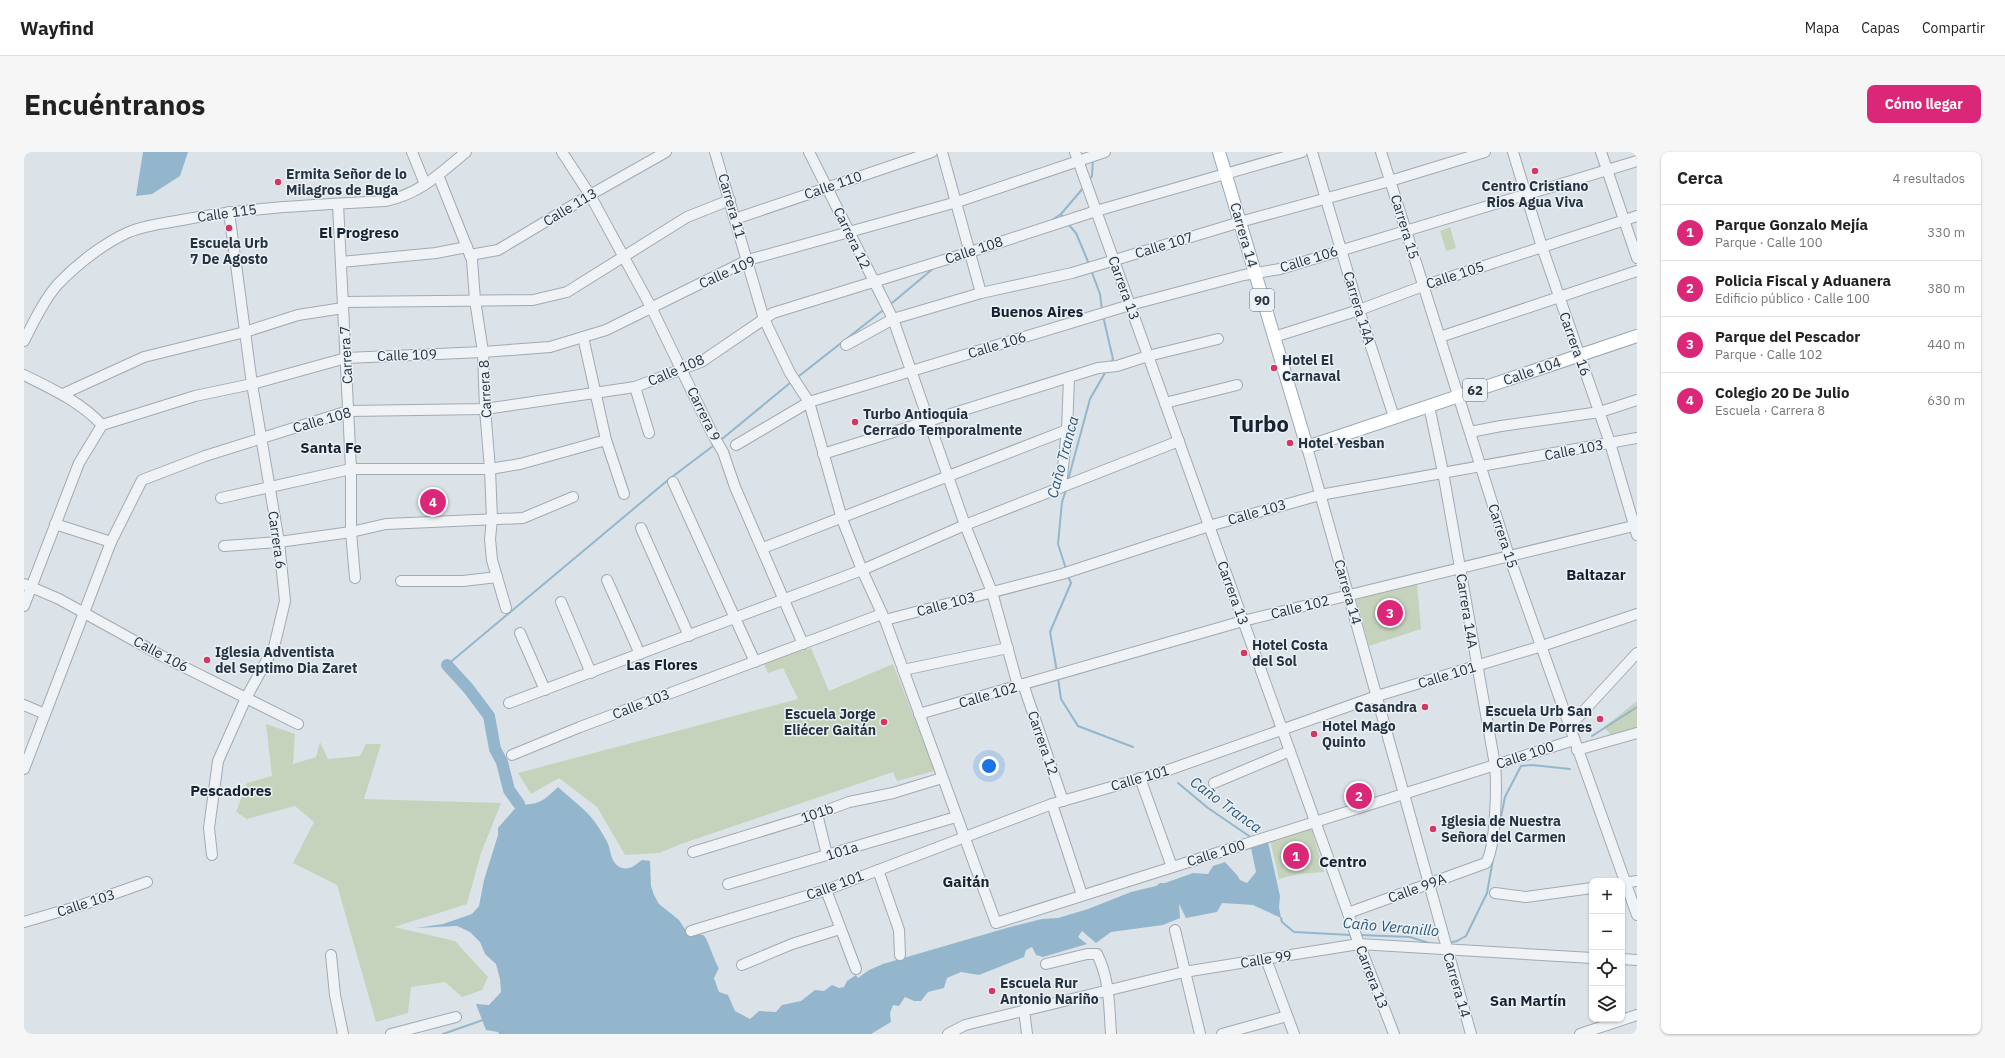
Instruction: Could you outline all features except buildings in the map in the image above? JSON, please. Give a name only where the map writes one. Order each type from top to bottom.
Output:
[{"type":"main road","name":"Carrera 14","points":[[1219,152],[1229,173],[1244,221],[1310,446]]},
{"type":"main road","name":"Carrera 14","points":[[1227,152],[1229,173]]},
{"type":"main road","name":"Calle 104","points":[[1310,446],[1637,336]]},
{"type":"street","points":[[412,152],[425,184]]},
{"type":"street","name":"Calle 115","points":[[24,341],[45,302],[69,273],[106,246],[129,232],[142,228],[229,212],[264,208],[385,201],[408,195],[438,175],[466,152]]},
{"type":"street","name":"Carrera 9","points":[[562,152],[590,195],[651,307],[683,370],[713,435],[723,452],[735,487],[763,548],[803,644]]},
{"type":"street","name":"Calle 113","points":[[341,262],[436,253],[498,250],[666,152]]},
{"type":"street","name":"Carrera 11","points":[[715,152],[748,260],[764,319],[790,373],[810,402]]},
{"type":"street","name":"Carrera 12","points":[[809,152],[892,319]]},
{"type":"street","name":"Calle 110","points":[[735,218],[932,152]]},
{"type":"street","points":[[942,152],[982,293]]},
{"type":"street","name":"Calle 108","points":[[24,769],[42,728],[44,714],[111,542],[142,480],[206,456],[348,411],[485,409],[596,394],[617,388],[635,387],[701,362],[773,313],[1096,211],[1302,152]]},
{"type":"street","name":"Carrera 14A","points":[[1312,152],[1359,310],[1394,417]]},
{"type":"street","name":"Carrera 15","points":[[1381,152],[1509,556],[1542,646],[1622,878]]},
{"type":"street","name":"Calle 107","points":[[846,345],[892,319],[982,293],[1090,268],[1244,221],[1390,181],[1485,152]]},
{"type":"street","name":"Carrera 16","points":[[1513,152],[1542,247],[1600,412],[1636,529]]},
{"type":"street","points":[[1601,152],[1637,258]]},
{"type":"street","name":"Calle 109","points":[[102,425],[195,396],[252,384],[346,358],[483,352],[550,347],[606,330],[748,260],[850,233],[957,202],[1076,156],[1098,154]]},
{"type":"street","name":"Carrera 13","points":[[1076,156],[1316,821],[1358,942],[1394,1034]]},
{"type":"street","name":"Calle 106","points":[[736,445],[810,402],[1130,306],[1280,269],[1637,161]]},
{"type":"street","name":"Carrera 8","points":[[438,175],[469,251],[483,352],[492,519],[490,539],[496,577],[506,608]]},
{"type":"street","points":[[63,394],[144,357],[245,332],[298,315],[343,305],[475,300],[533,300],[567,292],[687,217],[730,200]]},
{"type":"street","name":"Carrera 7","points":[[338,204],[346,358],[351,532],[355,578]]},
{"type":"street","name":"Carrera 6","points":[[212,855],[209,828],[218,760],[246,698],[274,647],[284,611],[285,601],[279,542],[252,384],[229,212]]},
{"type":"street","name":"Calle 105","points":[[1277,336],[1359,310],[1423,286],[1637,216]]},
{"type":"street","points":[[1440,337],[1637,271]]},
{"type":"street","points":[[892,319],[948,477]]},
{"type":"street","points":[[583,337],[606,440],[624,494]]},
{"type":"street","points":[[823,454],[928,423],[1098,368],[1116,366],[1148,356],[1218,339]]},
{"type":"street","points":[[24,375],[63,394],[93,416],[102,425],[79,463],[28,586],[24,606]]},
{"type":"street","points":[[1062,486],[1067,430],[1068,378]]},
{"type":"street","points":[[1165,403],[1237,385]]},
{"type":"street","points":[[635,387],[649,433]]},
{"type":"street","points":[[1470,432],[1501,426],[1600,412],[1637,400]]},
{"type":"street","points":[[810,402],[823,454],[842,518],[862,570],[883,617],[964,837]]},
{"type":"street","name":"Carrera 14A","points":[[1429,406],[1443,472],[1476,665],[1495,765],[1497,784],[1489,858],[1486,863]]},
{"type":"street","points":[[763,548],[1067,430]]},
{"type":"street","name":"Calle 103","points":[[512,755],[580,727],[803,644],[883,617],[1062,574],[1209,526],[1320,495],[1637,438]]},
{"type":"street","points":[[221,498],[350,469],[490,469],[520,464],[606,440]]},
{"type":"street","points":[[509,703],[862,570],[965,525],[1179,441]]},
{"type":"street","name":"Carrera 14","points":[[1310,446],[1320,495],[1471,1034]]},
{"type":"street","name":"Carrera 12","points":[[948,477],[965,525],[992,592],[1008,648],[1063,801]]},
{"type":"street","points":[[673,482],[755,662]]},
{"type":"street","points":[[224,546],[279,542],[351,532],[386,524],[523,518],[573,497]]},
{"type":"street","points":[[55,524],[111,542]]},
{"type":"street","points":[[641,528],[689,636]]},
{"type":"street","name":"Calle 102","points":[[919,714],[1243,621],[1460,567],[1636,529]]},
{"type":"street","points":[[401,582],[463,580],[496,577]]},
{"type":"street","points":[[607,580],[640,654]]},
{"type":"street","name":"Calle 106","points":[[28,586],[83,611],[162,656],[298,724]]},
{"type":"street","points":[[561,602],[591,673]]},
{"type":"street","name":"Calle 101","points":[[691,931],[826,890],[1052,804],[1160,773],[1377,696],[1542,646],[1637,614]]},
{"type":"street","points":[[520,633],[544,690]]},
{"type":"street","points":[[903,670],[1008,648]]},
{"type":"street","points":[[1569,727],[1637,653]]},
{"type":"street","points":[[24,705],[44,714]]},
{"type":"street","name":"Calle 100","points":[[964,837],[996,923],[1495,765],[1575,745],[1637,733]]},
{"type":"street","points":[[1214,783],[1290,751]]},
{"type":"street","name":"101b","points":[[693,852],[817,814],[849,802],[893,793],[942,778]]},
{"type":"street","points":[[1140,778],[1172,867]]},
{"type":"street","points":[[1052,804],[1082,895]]},
{"type":"street","points":[[817,814],[827,855]]},
{"type":"street","name":"101a","points":[[728,884],[956,817]]},
{"type":"street","name":"Calle 99A","points":[[1348,913],[1486,863]]},
{"type":"street","points":[[878,870],[899,930],[900,955]]},
{"type":"street","points":[[1625,883],[1637,881]]},
{"type":"street","name":"Calle 103","points":[[24,922],[79,906],[147,882]]},
{"type":"street","name":"Carrera 15","points":[[1625,885],[1637,915]]},
{"type":"street","points":[[1495,893],[1526,897],[1589,888]]},
{"type":"street","points":[[826,890],[856,969]]},
{"type":"street","points":[[742,965],[792,944],[840,929]]},
{"type":"street","points":[[1175,930],[1200,1034]]},
{"type":"street","name":"Calle 99","points":[[948,1034],[965,1025],[1184,972],[1358,942],[1446,945],[1589,958]]},
{"type":"street","points":[[1046,964],[1087,954],[1098,954],[1104,969],[1109,991],[1111,1034]]},
{"type":"street","points":[[330,955],[335,995],[343,1034]]},
{"type":"street","points":[[1266,959],[1294,1034]]},
{"type":"street","points":[[1625,959],[1637,960]]},
{"type":"street","points":[[1024,1010],[1027,1034]]},
{"type":"street","points":[[1580,1034],[1598,1031],[1637,1015]]},
{"type":"street","points":[[1222,1034],[1287,1016]]},
{"type":"street","points":[[391,1034],[456,1017]]},
{"type":"green space","points":[[1450,227],[1456,248],[1446,251],[1440,231]]},
{"type":"green space","points":[[1417,583],[1421,629],[1369,646],[1356,598]]},
{"type":"green space","points":[[811,648],[829,691],[893,664],[935,771],[897,781],[893,772],[681,844],[659,853],[625,855],[597,807],[559,778],[531,794],[518,773],[798,699],[783,668],[768,673],[763,662]]},
{"type":"green space","points":[[1637,701],[1637,728],[1611,735],[1604,727]]},
{"type":"green space","points":[[266,724],[295,734],[293,764],[316,757],[320,742],[328,759],[360,756],[366,744],[381,744],[364,799],[501,803],[481,853],[467,904],[394,927],[455,941],[488,977],[482,990],[462,997],[445,982],[411,987],[408,1013],[376,1022],[337,885],[293,863],[314,822],[295,806],[247,819],[236,812],[247,783],[272,776]]},
{"type":"green space","points":[[1311,827],[1324,872],[1298,874],[1279,879],[1270,840]]},
{"type":"water","points":[[143,152],[188,152],[180,176],[152,194],[136,196]]},
{"type":"water","points":[[558,787],[586,811],[595,822],[607,842],[614,862],[618,866],[628,868],[634,866],[642,860],[650,861],[651,886],[659,904],[679,920],[688,934],[705,936],[719,968],[714,978],[719,992],[728,995],[735,1011],[750,1019],[759,1011],[776,1012],[782,1005],[801,1001],[815,990],[824,991],[832,985],[839,988],[844,987],[847,981],[856,975],[858,978],[869,970],[883,964],[1010,927],[1042,919],[1058,918],[1088,909],[1131,892],[1156,886],[1160,883],[1165,883],[1193,873],[1208,874],[1213,866],[1225,862],[1240,880],[1247,883],[1256,872],[1251,848],[1268,842],[1280,896],[1279,907],[1281,918],[1253,905],[1222,903],[1217,912],[1186,918],[1179,904],[1180,918],[1163,925],[1111,932],[1096,943],[1082,931],[1078,937],[1087,944],[1043,957],[1036,955],[1032,947],[1026,950],[1024,957],[979,975],[961,972],[947,978],[944,988],[928,992],[921,1001],[914,1001],[905,997],[899,1006],[893,1005],[890,1013],[891,1022],[871,1034],[499,1034],[498,1032],[486,1030],[476,1004],[489,1005],[501,992],[500,979],[496,964],[485,954],[480,942],[470,932],[457,926],[416,928],[443,924],[472,914],[479,906],[484,880],[498,835],[498,828],[519,804],[532,804],[541,801]]},
{"type":"waterway","name":"Caño Tranca","points":[[1089,180],[1092,176],[1093,159]]},
{"type":"waterway","name":"Caño Tranca","points":[[1064,219],[1061,214],[1084,187]]},
{"type":"waterway","points":[[1052,220],[1061,214]]},
{"type":"waterway","name":"Caño Tranca","points":[[1068,224],[1076,233],[1089,264]]},
{"type":"waterway","points":[[892,303],[935,267]]},
{"type":"waterway","name":"Caño Tranca","points":[[1091,270],[1100,294],[1102,310]]},
{"type":"waterway","points":[[799,376],[882,311]]},
{"type":"waterway","name":"Caño Tranca","points":[[1103,316],[1113,359],[1110,364]]},
{"type":"waterway","name":"Caño Tranca","points":[[1068,480],[1090,399],[1106,371]]},
{"type":"waterway","points":[[722,439],[790,383]]},
{"type":"waterway","points":[[447,665],[668,480],[713,446]]},
{"type":"waterway","name":"Caño Tranca","points":[[1066,490],[1062,502],[1058,544],[1066,569]]},
{"type":"waterway","name":"Caño Tranca","points":[[1057,672],[1050,632],[1071,583],[1068,576]]},
{"type":"waterway","points":[[447,665],[468,688],[489,716],[495,749],[502,762],[509,790],[519,804]]},
{"type":"waterway","name":"Caño Tranca","points":[[1058,678],[1061,699],[1078,726],[1133,747]]},
{"type":"waterway","name":"Caño Veranillo","points":[[1592,736],[1637,707]]},
{"type":"waterway","name":"Caño Veranillo","points":[[1499,827],[1505,797],[1521,766],[1532,765],[1570,769]]},
{"type":"waterway","name":"Caño Tranca","points":[[1178,783],[1208,808],[1252,838]]},
{"type":"waterway","name":"Caño Veranillo","points":[[1448,943],[1457,941],[1466,936],[1487,893],[1493,859]]},
{"type":"waterway","name":"Caño Veranillo","points":[[1281,918],[1282,922],[1294,932],[1351,935]]},
{"type":"waterway","name":"Caño Veranillo","points":[[1360,935],[1410,937],[1432,944]]},
{"type":"waterway","points":[[443,1034],[483,1020]]},
{"type":"place","name":"Centro Cristiano Rios Agua Viva","points":[[1535,171]]},
{"type":"place","name":"Ermita Señor de lo Milagros de Buga","points":[[278,182]]},
{"type":"place","name":"Escuela Urb 7 De Agosto","points":[[229,228]]},
{"type":"place","name":"Hotel El Carnaval","points":[[1274,368]]},
{"type":"place","name":"Turbo Antioquia Cerrado Temporalmente","points":[[855,422]]},
{"type":"place","name":"Hotel Yesban","points":[[1290,443]]},
{"type":"place","name":"Colegio 20 De Julio","points":[[433,502]]},
{"type":"place","name":"Parque del Pescador","points":[[1390,613]]},
{"type":"place","name":"Hotel Costa del Sol","points":[[1244,653]]},
{"type":"place","name":"Iglesia Adventista del Septimo Dia Zaret","points":[[207,660]]},
{"type":"place","name":"Casandra","points":[[1425,707]]},
{"type":"place","name":"Escuela Urb San Martin De Porres","points":[[1600,719]]},
{"type":"place","name":"Escuela Jorge Eliécer Gaitán","points":[[884,722]]},
{"type":"place","name":"Hotel Mago Quinto","points":[[1314,734]]},
{"type":"place","name":"Policia Fiscal y Aduanera","points":[[1359,796]]},
{"type":"place","name":"Iglesia de Nuestra Señora del Carmen","points":[[1433,829]]},
{"type":"place","name":"Parque Gonzalo Mejía","points":[[1296,856]]},
{"type":"place","name":"Escuela Rur Antonio Nariño","points":[[992,991]]},
{"type":"district","name":"El Progreso","points":[[359,233]]},
{"type":"district","name":"Buenos Aires","points":[[1037,312]]},
{"type":"district","name":"Turbo","points":[[1259,424]]},
{"type":"district","name":"Santa Fe","points":[[331,448]]},
{"type":"district","name":"Baltazar","points":[[1596,575]]},
{"type":"district","name":"Las Flores","points":[[662,665]]},
{"type":"district","name":"Pescadores","points":[[231,791]]},
{"type":"district","name":"Centro","points":[[1343,862]]},
{"type":"district","name":"Gaitán","points":[[966,882]]},
{"type":"district","name":"San Martín","points":[[1528,1001]]}]
